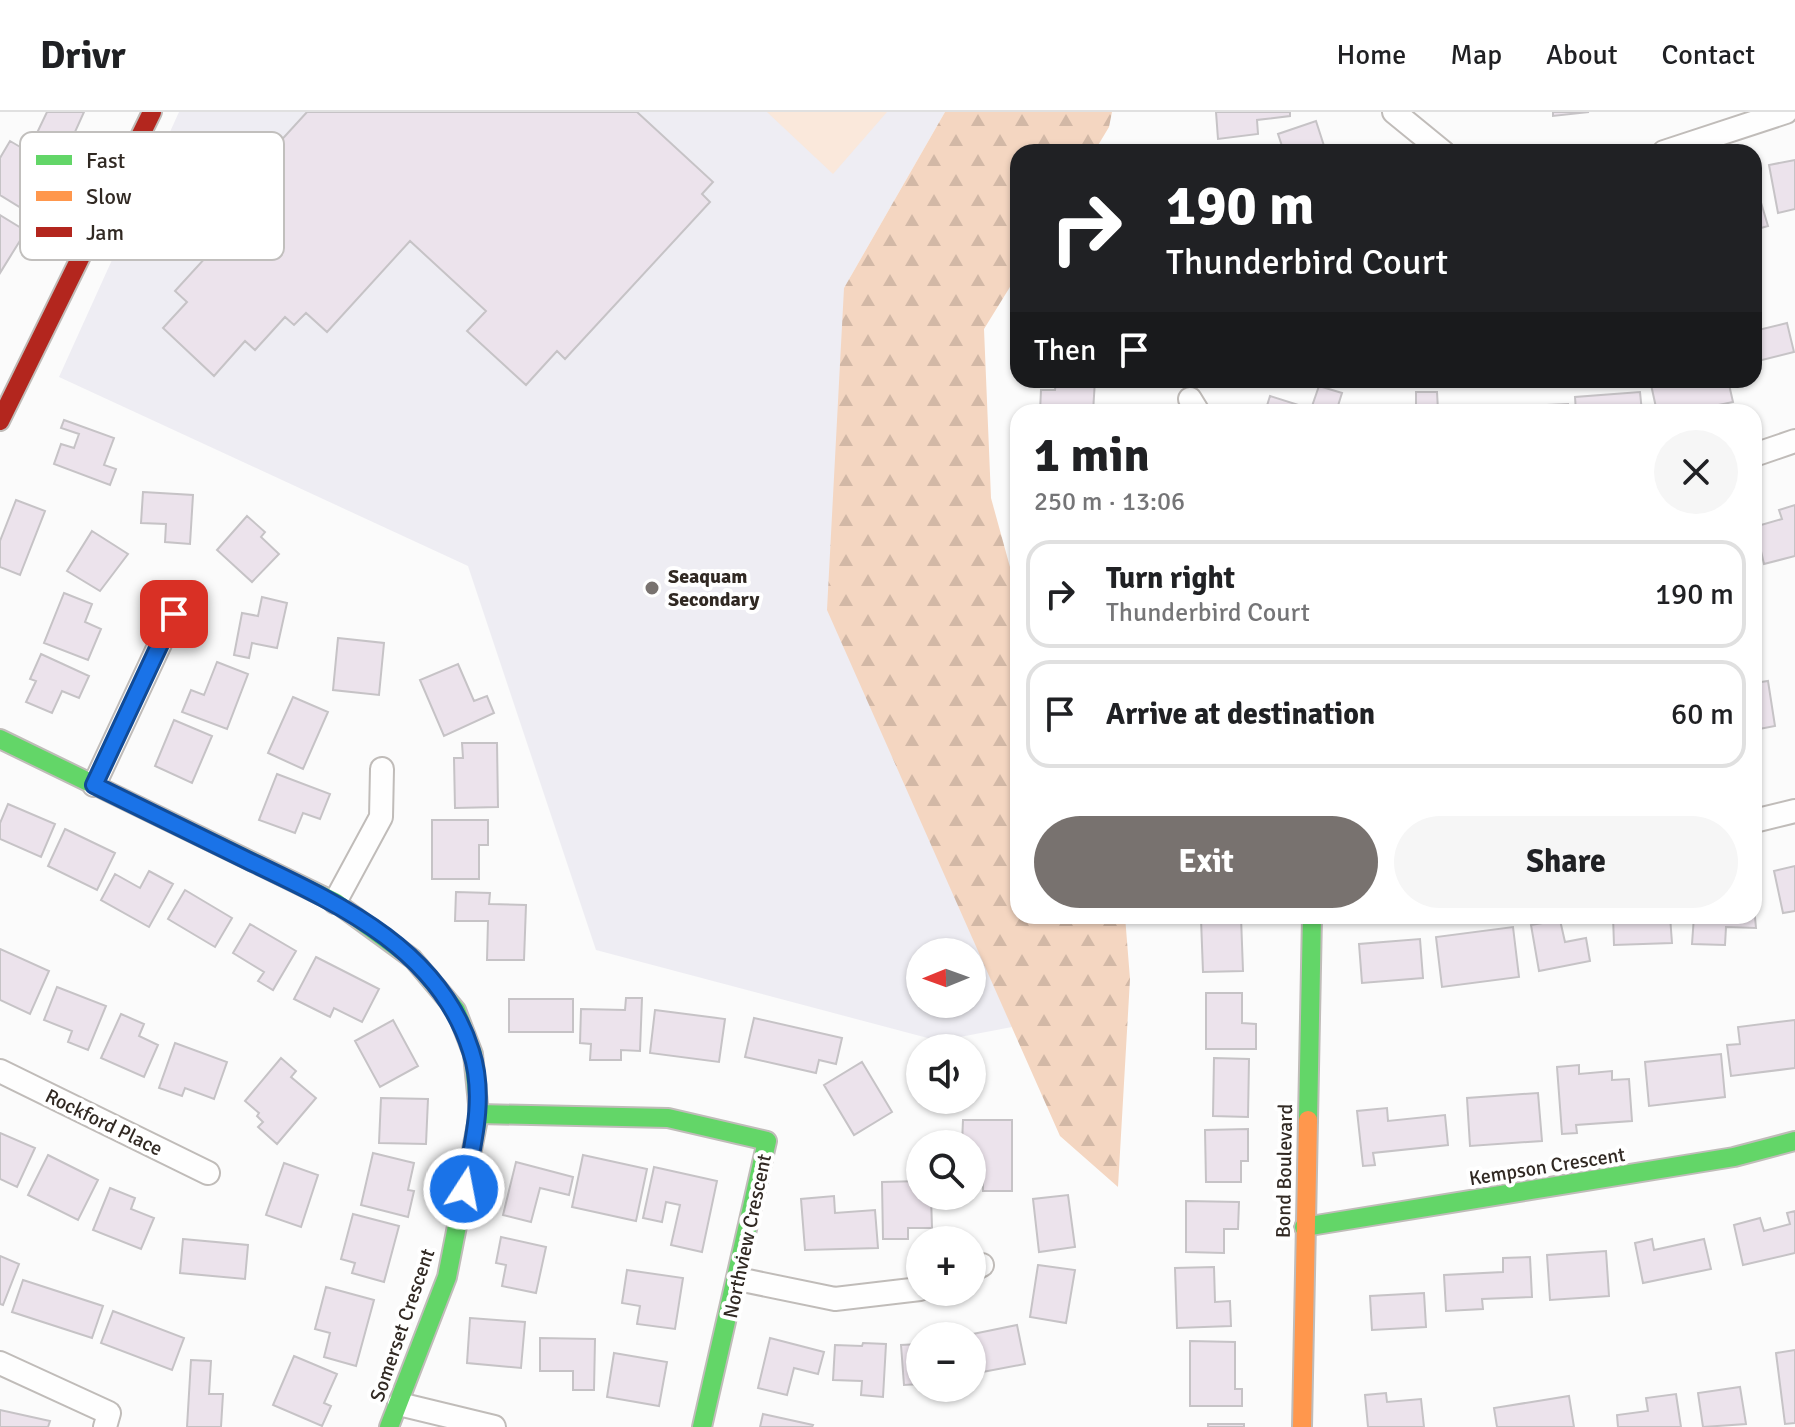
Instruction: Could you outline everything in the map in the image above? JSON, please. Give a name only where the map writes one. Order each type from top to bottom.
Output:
[{"type":"street","points":[[142,132],[152,112]]},
{"type":"street","points":[[1394,112],[1433,144]]},
{"type":"street","points":[[1688,144],[1786,112]]},
{"type":"street","points":[[0,421],[79,260]]},
{"type":"street","points":[[1762,452],[1795,441]]},
{"type":"street","points":[[94,785],[174,614]]},
{"type":"street","name":"Somerset Crescent","points":[[0,739],[335,902],[413,959],[434,980],[456,1010],[473,1054],[479,1114],[447,1277],[389,1427]]},
{"type":"street","points":[[335,902],[381,817],[382,769]]},
{"type":"street","points":[[1762,819],[1795,811]]},
{"type":"street","name":"Bond Boulevard","points":[[1302,1427],[1312,924]]},
{"type":"street","name":"Rockford Place","points":[[0,1071],[208,1173]]},
{"type":"street","name":"Northview Crescent","points":[[479,1114],[668,1118],[767,1141],[702,1427]]},
{"type":"street","name":"Kempson Crescent","points":[[1304,1227],[1734,1157],[1795,1141]]},
{"type":"street","points":[[738,1279],[835,1299],[906,1291]]},
{"type":"street","points":[[0,1363],[109,1413],[105,1427]]},
{"type":"street","points":[[399,1404],[494,1427]]},
{"type":"shaded area","name":"Seaquam Secondary","points":[[179,112],[945,112],[844,288],[969,926],[974,938],[906,938],[906,1018],[986,1018],[986,966],[1012,1027],[976,1034],[913,1034],[596,950],[468,566],[59,377],[112,260],[284,260],[284,132],[170,132]]},
{"type":"shaded area","points":[[767,112],[887,112],[833,174]]},
{"type":"green space","points":[[945,112],[1112,112],[1109,127],[1099,144],[1010,144],[1010,287],[984,329],[991,498],[1010,567],[1010,924],[1126,924],[1130,979],[1118,1187],[1060,1136],[986,969],[986,938],[972,938],[827,610],[844,288]]},
{"type":"building","points":[[47,112],[84,112],[75,132],[37,132]]},
{"type":"building","points":[[307,112],[637,112],[713,182],[702,194],[710,202],[565,359],[557,351],[526,385],[467,331],[486,311],[410,241],[327,332],[306,313],[294,325],[285,317],[255,350],[245,341],[214,376],[163,328],[187,302],[175,291],[203,260],[284,260],[284,137]]},
{"type":"building","points":[[1216,112],[1290,112],[1290,116],[1257,120],[1258,134],[1218,139]]},
{"type":"building","points":[[1553,112],[1589,112],[1553,116]]},
{"type":"building","points":[[1316,121],[1323,144],[1281,144],[1278,134]]},
{"type":"building","points":[[10,141],[20,147],[20,207],[0,195],[0,158]]},
{"type":"building","points":[[1795,160],[1795,209],[1778,213],[1769,165]]},
{"type":"building","points":[[1762,206],[1768,226],[1762,228]]},
{"type":"building","points":[[0,215],[20,227],[20,241],[0,273]]},
{"type":"building","points":[[1787,323],[1794,352],[1762,360],[1762,329]]},
{"type":"building","points":[[1094,388],[1094,404],[1040,404],[1041,390]]},
{"type":"building","points":[[1318,388],[1342,393],[1339,404],[1313,404]]},
{"type":"building","points":[[1652,388],[1730,388],[1733,402],[1723,404],[1655,404]]},
{"type":"building","points":[[1416,392],[1437,392],[1438,404],[1416,404]]},
{"type":"building","points":[[1640,392],[1641,404],[1575,404],[1575,397]]},
{"type":"building","points":[[1270,396],[1295,404],[1268,404]]},
{"type":"building","points":[[64,420],[114,438],[104,465],[116,469],[110,485],[54,464],[61,444],[74,448],[79,434],[61,428]]},
{"type":"building","points":[[143,492],[193,495],[190,544],[165,542],[166,524],[141,523]]},
{"type":"building","points":[[16,500],[45,511],[20,575],[0,567],[0,541]]},
{"type":"building","points":[[1795,505],[1795,556],[1764,564],[1762,525],[1782,519],[1779,510]]},
{"type":"building","points":[[247,516],[265,532],[261,537],[279,554],[252,582],[217,550]]},
{"type":"building","points":[[92,531],[128,554],[100,591],[67,571]]},
{"type":"building","points":[[64,593],[92,604],[85,622],[101,629],[88,660],[44,643]]},
{"type":"building","points":[[262,597],[287,603],[277,648],[252,643],[249,658],[234,655],[242,613],[258,616]]},
{"type":"building","points":[[338,638],[384,643],[379,695],[333,690]]},
{"type":"building","points":[[41,654],[89,676],[79,698],[62,691],[52,713],[26,702],[36,681],[30,679]]},
{"type":"building","points":[[217,662],[248,674],[227,729],[182,712],[191,690],[204,695]]},
{"type":"building","points":[[458,664],[474,701],[487,696],[494,713],[444,736],[420,680]]},
{"type":"building","points":[[1768,681],[1775,726],[1762,728],[1762,682]]},
{"type":"building","points":[[293,697],[328,712],[303,769],[268,753]]},
{"type":"building","points":[[174,720],[212,736],[192,783],[155,766]]},
{"type":"building","points":[[462,743],[497,743],[498,807],[455,808],[454,758],[463,758]]},
{"type":"building","points":[[277,774],[330,794],[320,819],[303,813],[295,833],[259,820]]},
{"type":"building","points":[[8,804],[55,824],[41,857],[0,839],[0,823]]},
{"type":"building","points":[[432,820],[488,820],[488,845],[479,845],[479,879],[432,879]]},
{"type":"building","points":[[65,829],[115,853],[97,890],[48,866]]},
{"type":"building","points":[[1795,866],[1795,911],[1783,913],[1774,871]]},
{"type":"building","points":[[149,871],[173,884],[149,927],[101,900],[115,874],[140,888]]},
{"type":"building","points":[[185,890],[232,918],[215,947],[168,919]]},
{"type":"building","points":[[456,892],[490,893],[489,904],[526,905],[524,960],[487,960],[488,921],[455,921]]},
{"type":"building","points":[[250,924],[296,951],[273,990],[258,981],[264,972],[233,953]]},
{"type":"building","points":[[1201,924],[1241,924],[1243,971],[1203,972]]},
{"type":"building","points":[[1561,924],[1565,942],[1586,938],[1590,961],[1539,971],[1531,925]]},
{"type":"building","points":[[1613,924],[1671,924],[1672,943],[1614,945]]},
{"type":"building","points":[[1693,924],[1756,924],[1756,928],[1726,927],[1725,945],[1692,944]]},
{"type":"building","points":[[1513,927],[1519,977],[1442,987],[1436,937]]},
{"type":"building","points":[[1420,939],[1423,978],[1362,983],[1359,944]]},
{"type":"building","points":[[0,949],[49,971],[30,1014],[0,1000]]},
{"type":"building","points":[[316,957],[379,989],[362,1022],[334,1008],[330,1017],[294,999]]},
{"type":"building","points":[[57,987],[106,1006],[88,1050],[68,1042],[72,1031],[44,1020]]},
{"type":"building","points":[[1206,993],[1242,993],[1242,1023],[1256,1024],[1256,1049],[1206,1049]]},
{"type":"building","points":[[626,998],[642,998],[640,1051],[621,1050],[621,1060],[590,1060],[591,1044],[580,1043],[581,1009],[625,1010]]},
{"type":"building","points":[[509,999],[573,999],[573,1032],[509,1032]]},
{"type":"building","points":[[655,1010],[725,1019],[719,1062],[650,1053]]},
{"type":"building","points":[[121,1014],[144,1024],[139,1036],[158,1045],[144,1077],[101,1058]]},
{"type":"building","points":[[754,1018],[842,1038],[836,1064],[819,1060],[816,1073],[745,1057]]},
{"type":"building","points":[[393,1020],[418,1066],[380,1087],[355,1041]]},
{"type":"building","points":[[1795,1020],[1795,1068],[1731,1076],[1727,1045],[1740,1044],[1738,1027]]},
{"type":"building","points":[[175,1043],[227,1062],[214,1099],[185,1088],[182,1096],[159,1088]]},
{"type":"building","points":[[1721,1054],[1725,1097],[1649,1106],[1645,1062]]},
{"type":"building","points":[[281,1058],[296,1071],[291,1077],[316,1098],[277,1144],[258,1127],[263,1122],[257,1116],[259,1113],[245,1101]]},
{"type":"building","points":[[1214,1058],[1249,1059],[1248,1117],[1213,1116]]},
{"type":"building","points":[[862,1062],[892,1112],[854,1135],[824,1085]]},
{"type":"building","points":[[1579,1065],[1579,1074],[1612,1071],[1612,1080],[1629,1079],[1632,1121],[1576,1125],[1577,1133],[1562,1134],[1557,1067]]},
{"type":"building","points":[[1538,1093],[1542,1141],[1470,1146],[1467,1098]]},
{"type":"building","points":[[381,1098],[428,1099],[426,1144],[379,1143]]},
{"type":"building","points":[[1387,1108],[1388,1121],[1445,1115],[1448,1145],[1373,1153],[1375,1165],[1363,1166],[1357,1111]]},
{"type":"building","points":[[963,1120],[1012,1120],[1012,1191],[986,1191],[986,1130],[963,1130]]},
{"type":"building","points":[[1248,1129],[1248,1161],[1241,1161],[1241,1182],[1206,1182],[1205,1130]]},
{"type":"building","points":[[0,1133],[35,1148],[17,1187],[0,1179]]},
{"type":"building","points":[[373,1153],[414,1163],[408,1190],[414,1191],[408,1217],[361,1205]]},
{"type":"building","points":[[48,1155],[98,1180],[78,1220],[28,1195]]},
{"type":"building","points":[[583,1155],[647,1169],[636,1221],[572,1207]]},
{"type":"building","points":[[516,1162],[573,1177],[569,1195],[540,1188],[531,1222],[503,1215]]},
{"type":"building","points":[[284,1163],[318,1175],[301,1227],[266,1215]]},
{"type":"building","points":[[654,1167],[717,1181],[702,1252],[671,1245],[680,1205],[666,1202],[662,1222],[643,1218]]},
{"type":"building","points":[[906,1181],[906,1210],[931,1210],[932,1226],[906,1226],[906,1239],[883,1239],[882,1182]]},
{"type":"building","points":[[110,1188],[135,1198],[131,1209],[154,1218],[141,1249],[93,1230]]},
{"type":"building","points":[[1068,1195],[1075,1247],[1039,1252],[1033,1199]]},
{"type":"building","points":[[834,1196],[835,1213],[875,1210],[878,1248],[805,1250],[801,1199]]},
{"type":"building","points":[[1186,1201],[1239,1202],[1238,1229],[1224,1229],[1224,1253],[1186,1252]]},
{"type":"building","points":[[1795,1211],[1795,1253],[1743,1265],[1734,1225],[1760,1218],[1764,1231],[1790,1224],[1787,1213]]},
{"type":"building","points":[[353,1214],[399,1226],[384,1282],[352,1273],[355,1263],[341,1259]]},
{"type":"building","points":[[501,1237],[546,1247],[536,1293],[502,1286],[506,1265],[496,1263]]},
{"type":"building","points":[[183,1239],[248,1245],[245,1279],[180,1273]]},
{"type":"building","points":[[1652,1239],[1654,1250],[1704,1239],[1711,1269],[1643,1283],[1635,1243]]},
{"type":"building","points":[[1606,1251],[1609,1296],[1550,1300],[1547,1255]]},
{"type":"building","points":[[0,1256],[19,1264],[3,1305],[0,1304]]},
{"type":"building","points":[[1530,1257],[1532,1297],[1482,1299],[1483,1309],[1446,1311],[1444,1275],[1503,1272],[1503,1258]]},
{"type":"building","points":[[1038,1265],[1075,1270],[1066,1323],[1030,1317]]},
{"type":"building","points":[[1214,1267],[1215,1302],[1230,1301],[1231,1326],[1177,1328],[1175,1268]]},
{"type":"building","points":[[627,1270],[683,1278],[675,1329],[637,1324],[640,1306],[622,1303]]},
{"type":"building","points":[[23,1280],[103,1306],[92,1338],[12,1312]]},
{"type":"building","points":[[326,1287],[374,1300],[356,1366],[324,1357],[330,1333],[315,1329]]},
{"type":"building","points":[[1424,1293],[1426,1327],[1372,1330],[1370,1296]]},
{"type":"building","points":[[113,1311],[184,1338],[172,1370],[101,1343]]},
{"type":"building","points":[[470,1318],[525,1322],[521,1368],[467,1363]]},
{"type":"building","points":[[1017,1325],[1025,1364],[986,1371],[986,1331]]},
{"type":"building","points":[[540,1338],[595,1339],[594,1390],[573,1390],[573,1371],[540,1371]]},
{"type":"building","points":[[770,1338],[824,1352],[818,1374],[794,1368],[787,1395],[758,1388]]},
{"type":"building","points":[[1190,1341],[1235,1342],[1235,1389],[1242,1389],[1242,1406],[1190,1406]]},
{"type":"building","points":[[863,1343],[886,1344],[883,1397],[861,1395],[862,1381],[833,1380],[835,1345],[862,1346]]},
{"type":"building","points":[[901,1345],[906,1345],[906,1385],[904,1385]]},
{"type":"building","points":[[1795,1350],[1795,1423],[1785,1424],[1776,1353]]},
{"type":"building","points":[[614,1353],[667,1362],[659,1406],[607,1397]]},
{"type":"building","points":[[294,1356],[337,1374],[324,1403],[331,1406],[322,1426],[273,1405]]},
{"type":"building","points":[[191,1360],[211,1361],[209,1394],[223,1394],[221,1427],[187,1427]]},
{"type":"building","points":[[1740,1387],[1746,1424],[1703,1427],[1698,1393]]},
{"type":"building","points":[[1386,1393],[1387,1402],[1421,1399],[1424,1427],[1368,1427],[1365,1395]]},
{"type":"building","points":[[1676,1394],[1681,1427],[1618,1427],[1617,1415],[1648,1411],[1646,1398]]},
{"type":"building","points":[[1569,1396],[1574,1427],[1497,1427],[1494,1408]]},
{"type":"building","points":[[0,1410],[50,1421],[48,1427],[0,1427]]},
{"type":"building","points":[[763,1414],[813,1425],[760,1427]]},
{"type":"building","points":[[1208,1424],[1244,1424],[1244,1427],[1208,1427]]},
{"type":"traffic: fast","points":[[0,739],[335,902],[413,959],[456,1010],[473,1054],[479,1114],[447,1277],[389,1427]]},
{"type":"traffic: fast","points":[[1308,1120],[1312,924]]},
{"type":"traffic: fast","points":[[479,1114],[668,1118],[767,1141],[702,1427]]},
{"type":"traffic: fast","points":[[1304,1227],[1734,1157],[1795,1141]]},
{"type":"traffic: slow","points":[[1302,1427],[1308,1120]]},
{"type":"traffic: jam","points":[[142,132],[152,112]]},
{"type":"traffic: jam","points":[[0,421],[79,260]]},
{"type":"place","name":"Seaquam Secondary","points":[[652,588]]},
{"type":"route","points":[[174,614],[154,663],[94,785],[335,902],[375,928],[434,980],[456,1010],[473,1054],[479,1114],[464,1189]]}]
